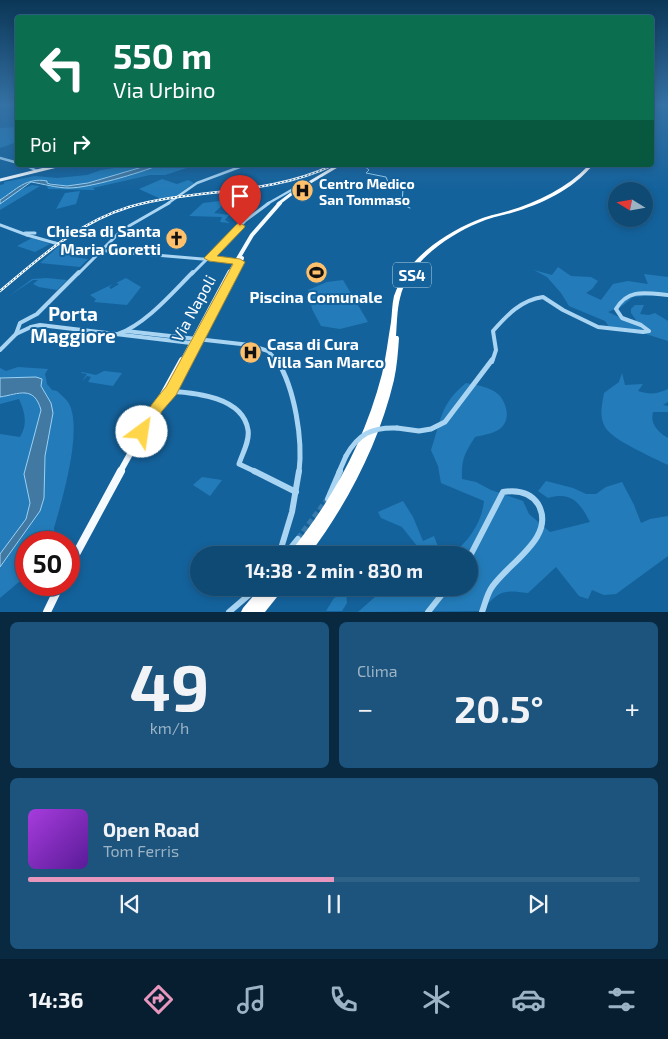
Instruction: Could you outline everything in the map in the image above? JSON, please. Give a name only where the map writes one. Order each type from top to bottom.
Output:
[{"type":"highway","points":[[580,179],[591,167]]},
{"type":"highway","name":"SS4","points":[[298,546],[331,504],[358,451],[370,422],[386,373],[397,297],[404,280],[432,249],[460,230],[476,222],[513,211],[550,196],[580,179]]},
{"type":"highway","name":"SS4","points":[[309,546],[346,490],[385,397],[390,378],[402,295],[412,275],[433,252],[466,230],[553,197],[580,179]]},
{"type":"highway","points":[[247,612],[260,596]]},
{"type":"highway","points":[[257,612],[270,596]]},
{"type":"main road","points":[[0,180],[53,167]]},
{"type":"main road","points":[[304,184],[334,167]]},
{"type":"main road","name":"Via Napoli","points":[[80,545],[129,454],[168,391],[237,261],[257,228],[293,190],[304,184]]},
{"type":"main road","name":"Via Napoli","points":[[237,261],[268,219],[304,184]]},
{"type":"main road","points":[[47,612],[55,596]]},
{"type":"street","points":[[0,158],[15,162]]},
{"type":"street","points":[[29,167],[37,171]]},
{"type":"street","points":[[16,334],[20,323],[37,314],[120,232],[156,212],[202,180],[239,167]]},
{"type":"street","points":[[118,334],[126,331],[159,306],[246,220],[267,204],[293,190]]},
{"type":"street","points":[[0,225],[22,233],[36,235],[55,243],[100,251],[237,261]]},
{"type":"street","points":[[328,499],[346,456],[356,439],[367,431],[380,428],[397,428],[419,432],[431,429],[444,422],[492,364],[496,350],[492,331],[522,304],[543,297],[563,310],[598,327],[643,332],[649,331],[645,327],[620,316],[616,309],[619,302],[629,294],[638,292],[668,295]]},
{"type":"street","points":[[0,350],[16,334],[33,323],[37,314]]},
{"type":"street","points":[[28,319],[40,326],[194,340]]},
{"type":"street","points":[[19,328],[25,329]]},
{"type":"street","points":[[126,331],[260,347],[272,353],[278,359],[288,386],[300,432],[296,492],[282,546]]},
{"type":"street","points":[[168,391],[208,397],[229,405],[238,411],[244,417],[248,430],[239,464],[296,492]]},
{"type":"street","points":[[475,546],[503,492],[518,490],[532,496],[541,508],[543,523],[537,537],[492,586],[482,612]]},
{"type":"street","points":[[284,542],[288,546]]},
{"type":"street","points":[[229,612],[248,596]]},
{"type":"street","points":[[428,612],[441,596]]},
{"type":"shaded area","points":[[0,133],[15,133],[15,143],[0,148]]},
{"type":"shaded area","points":[[121,167],[142,167],[80,185],[67,186],[35,180],[27,182],[0,200],[0,185],[4,184],[4,182],[35,176],[57,178],[87,175],[101,170]]},
{"type":"shaded area","points":[[142,167],[154,167],[89,186],[69,188],[31,182],[0,204],[0,200],[16,189],[33,181],[47,181],[50,184],[67,186],[88,183]]},
{"type":"shaded area","points":[[153,167],[190,167],[165,175],[150,175],[93,188],[95,190],[48,189],[47,186],[71,188],[128,176]]},
{"type":"shaded area","points":[[162,179],[177,184],[188,180],[194,183],[176,196],[161,199],[139,189]]},
{"type":"shaded area","points":[[32,185],[40,186],[0,210],[0,204],[20,190]]},
{"type":"shaded area","points":[[80,191],[76,204],[56,209],[65,193]]},
{"type":"shaded area","points":[[228,200],[214,213],[229,215],[225,220],[230,223],[220,222],[222,217],[189,216],[203,203]]},
{"type":"shaded area","points":[[32,238],[50,244],[35,252],[17,246]]},
{"type":"shaded area","points":[[59,246],[81,251],[75,257],[72,257],[73,253],[71,257],[88,259],[80,267],[40,263]]},
{"type":"shaded area","points":[[558,267],[571,276],[591,277],[598,281],[586,293],[601,300],[613,284],[628,281],[648,284],[644,274],[668,277],[668,294],[633,297],[622,306],[608,312],[634,324],[636,320],[631,313],[631,309],[635,305],[644,305],[640,314],[649,315],[655,313],[668,321],[668,341],[630,329],[609,327],[605,321],[569,306],[547,277],[534,270],[552,275]]},
{"type":"shaded area","points":[[126,278],[141,287],[127,305],[94,302],[96,299],[90,295],[113,284],[109,287],[111,289],[119,284],[114,284]]},
{"type":"shaded area","points":[[32,279],[67,280],[57,290],[39,287],[33,284],[38,280],[33,280],[9,296]]},
{"type":"shaded area","points":[[343,280],[368,322],[340,329],[321,326],[312,309],[308,290],[327,282]]},
{"type":"shaded area","points":[[18,367],[48,369],[45,374],[47,384],[68,402],[72,413],[74,428],[73,445],[54,531],[26,531],[40,511],[44,498],[45,456],[53,413],[51,403],[36,377],[0,378],[0,368],[6,371]]},
{"type":"shaded area","points":[[104,371],[122,373],[113,386],[88,382],[91,377],[87,376],[82,381],[87,374],[82,372],[96,375]]},
{"type":"shaded area","points":[[622,373],[625,385],[643,384],[638,391],[653,393],[668,389],[668,402],[663,405],[668,406],[668,412],[653,412],[652,416],[656,427],[668,438],[668,465],[624,443],[609,432],[603,423],[602,406],[604,393],[619,382]]},
{"type":"shaded area","points":[[36,377],[42,379],[41,386],[51,403],[53,413],[45,456],[44,498],[40,511],[26,531],[17,531],[26,519],[30,503],[24,474],[41,410],[38,402],[30,394],[19,393],[0,397],[0,378]]},
{"type":"shaded area","points":[[466,383],[492,390],[502,399],[507,413],[505,423],[498,430],[475,437],[464,456],[462,479],[476,482],[491,490],[523,501],[529,514],[550,532],[590,522],[583,509],[574,500],[563,496],[548,498],[538,491],[546,481],[573,488],[586,494],[596,494],[606,487],[622,482],[641,523],[650,519],[668,516],[668,556],[616,594],[604,595],[592,590],[588,599],[579,596],[556,567],[528,593],[512,591],[501,593],[481,611],[358,612],[376,596],[478,596],[478,546],[461,546],[474,531],[481,516],[484,501],[441,483],[438,466],[431,450],[442,414],[457,391]]},
{"type":"shaded area","points":[[26,393],[36,398],[41,410],[24,474],[30,503],[26,519],[17,531],[15,531],[15,534],[0,554],[0,434],[20,437],[25,423],[19,399],[0,404],[0,397]]},
{"type":"shaded area","points":[[202,477],[222,480],[210,496],[193,485]]},
{"type":"shaded area","points":[[403,501],[413,517],[423,541],[434,536],[438,546],[417,546],[402,527],[381,518],[378,512]]},
{"type":"shaded area","points":[[15,534],[15,546],[0,567],[0,554]]},
{"type":"shaded area","points":[[15,546],[15,585],[0,598],[0,567]]},
{"type":"shaded area","points":[[346,596],[347,603],[342,611],[326,611],[334,598]]},
{"type":"waterway","points":[[365,167],[369,170],[366,173],[386,177],[388,182],[403,189],[402,204],[410,208]]},
{"type":"tunnel","points":[[298,539],[328,499]]},
{"type":"railway","points":[[0,291],[60,242],[110,214],[129,207],[181,196],[283,182],[328,167]]},
{"type":"place","name":"Centro Medico San Tommaso","points":[[303,191]]},
{"type":"place","name":"Chiesa di Santa Maria Goretti","points":[[177,239]]},
{"type":"place","name":"Piscina Comunale","points":[[316,272]]},
{"type":"place","name":"Casa di Cura Villa San Marco","points":[[251,352]]},
{"type":"district","name":"Porta Maggiore","points":[[73,324]]},
{"type":"route","points":[[142,432],[157,407],[171,391],[240,262],[209,258],[240,226]]}]
